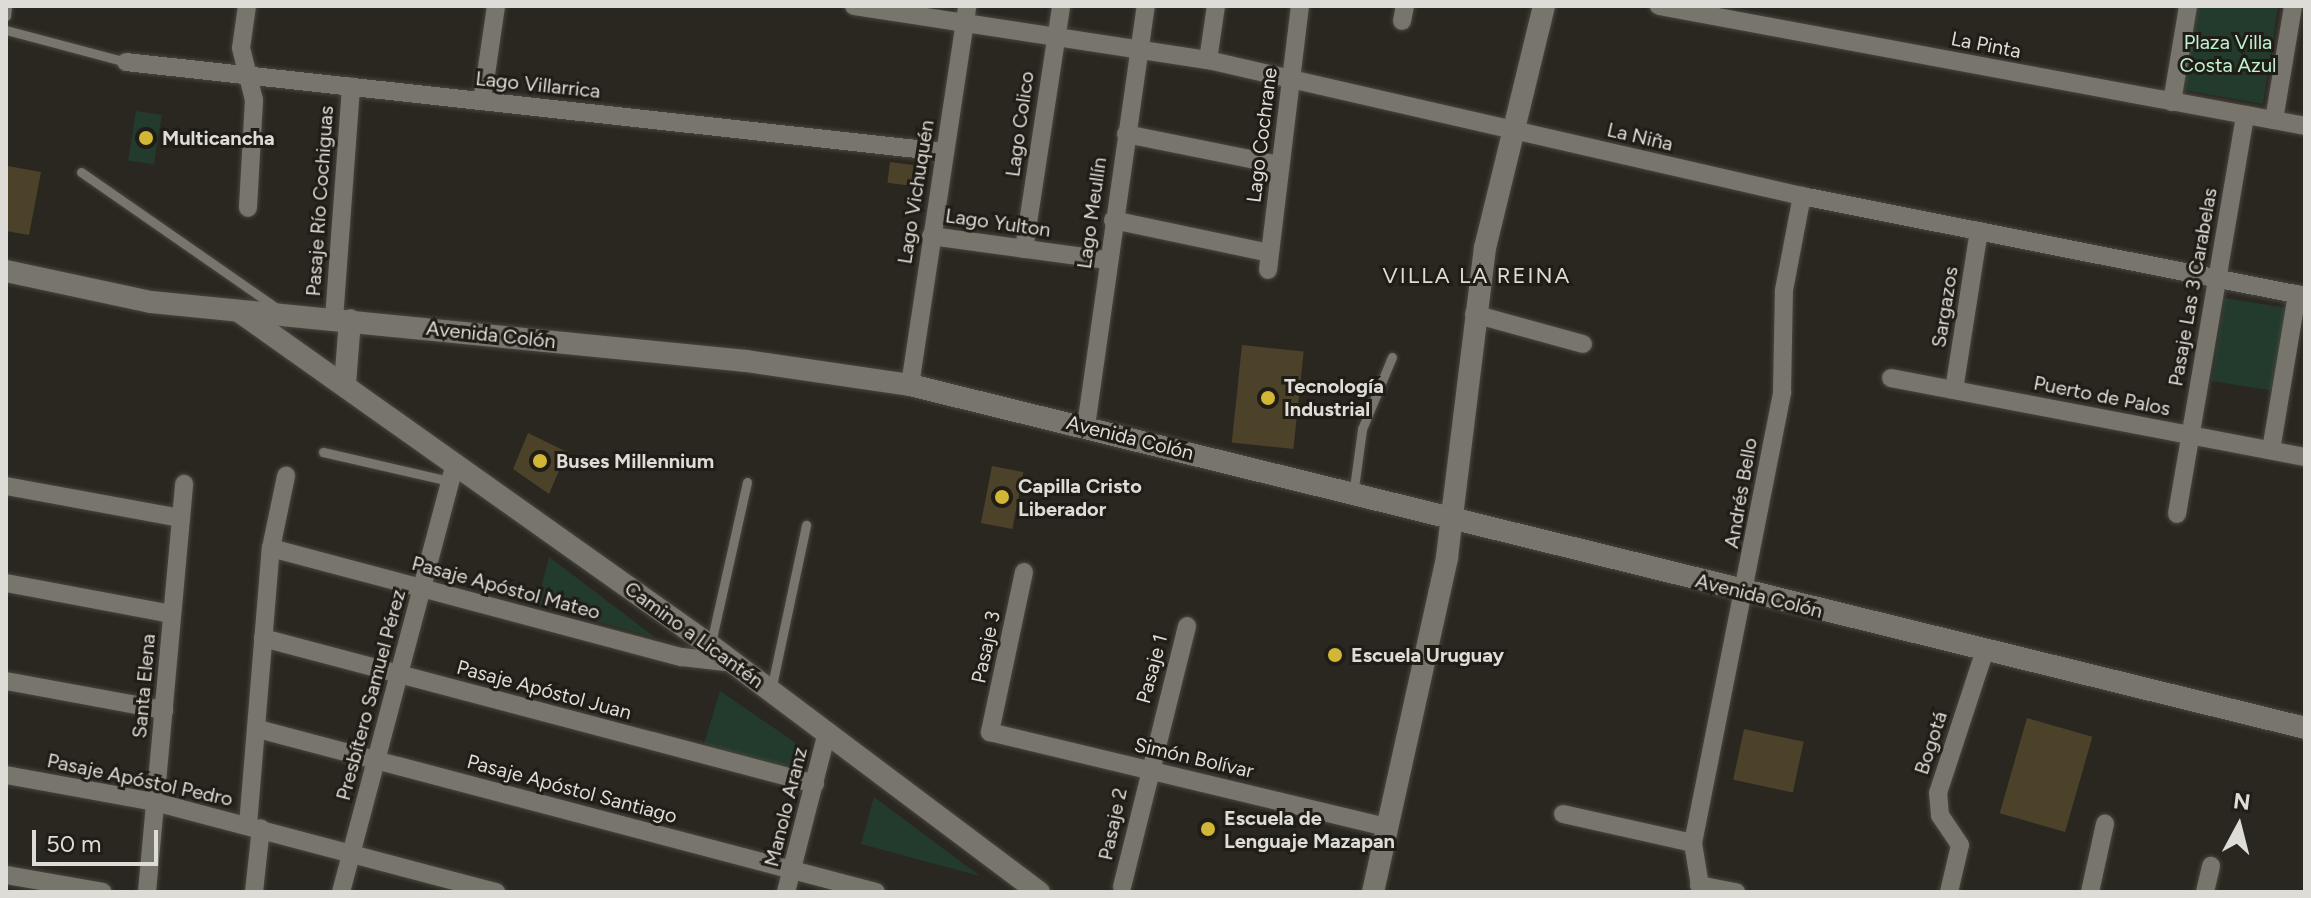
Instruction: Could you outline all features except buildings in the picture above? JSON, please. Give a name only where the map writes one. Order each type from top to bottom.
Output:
[{"type":"street","points":[[247,6],[241,48],[254,100],[248,208]]},
{"type":"street","points":[[482,101],[496,6]]},
{"type":"street","name":"La Niña","points":[[854,6],[966,13],[1056,35],[1208,60],[1290,83],[1802,196],[2301,295]]},
{"type":"street","name":"Lago Colico","points":[[1024,249],[1061,6]]},
{"type":"street","name":"Lago Meullín","points":[[1086,426],[1107,260],[1146,6]]},
{"type":"street","points":[[1208,60],[1216,6]]},
{"type":"street","name":"Lago Cochrane","points":[[1113,220],[1269,262],[1300,6]]},
{"type":"street","points":[[1373,892],[1451,520],[1474,314],[1544,6]]},
{"type":"street","name":"La Pinta","points":[[1659,6],[2305,126]]},
{"type":"street","points":[[2172,102],[2188,6]]},
{"type":"street","points":[[2274,120],[2293,6]]},
{"type":"street","name":"Lago Vichuquén","points":[[910,385],[966,13]]},
{"type":"street","name":"Lago Villarrica","points":[[126,62],[944,152]]},
{"type":"street","name":"Pasaje Río Cochiguas","points":[[342,319],[351,87]]},
{"type":"street","name":"Pasaje Las 3 Carabelas","points":[[2177,514],[2245,115]]},
{"type":"street","points":[[1126,134],[1280,165]]},
{"type":"street","name":"Andrés Bello","points":[[1700,889],[1693,843],[1745,593],[1782,392],[1784,290],[1802,196]]},
{"type":"street","name":"Sargazos","points":[[1954,390],[1979,231]]},
{"type":"street","name":"Lago Yulton","points":[[931,236],[1107,260]]},
{"type":"street","name":"Avenida Colón","points":[[6,271],[151,302],[746,361],[910,385],[1086,426],[1745,593],[2236,708],[2305,728]]},
{"type":"street","points":[[2271,450],[2301,295]]},
{"type":"street","name":"Camino a Licantén","points":[[239,311],[345,384],[452,472],[711,646],[1039,892]]},
{"type":"street","points":[[1474,314],[1583,344]]},
{"type":"street","points":[[342,319],[345,384]]},
{"type":"street","name":"Puerto de Palos","points":[[1891,378],[2305,457]]},
{"type":"street","name":"Presbítero Samuel Pérez","points":[[341,892],[452,472]]},
{"type":"street","points":[[254,892],[263,638],[271,548],[286,476]]},
{"type":"street","name":"Santa Elena","points":[[147,892],[184,484]]},
{"type":"street","points":[[6,486],[181,518]]},
{"type":"street","name":"Pasaje Apóstol Mateo","points":[[271,548],[682,657],[732,663]]},
{"type":"street","name":"Pasaje 3","points":[[990,732],[1024,572]]},
{"type":"street","points":[[6,583],[172,614]]},
{"type":"street","name":"Pasaje 1","points":[[1147,770],[1187,626]]},
{"type":"street","name":"Pasaje Apóstol Juan","points":[[263,638],[815,784]]},
{"type":"street","name":"Bogotá","points":[[1949,892],[1960,845],[1940,815],[1938,793],[1985,650]]},
{"type":"street","points":[[6,681],[164,710]]},
{"type":"street","name":"Avenida Colón","points":[[2236,708],[2305,714]]},
{"type":"street","name":"Pasaje Apóstol Santiago","points":[[258,729],[876,892]]},
{"type":"street","name":"Manolo Aranz","points":[[786,892],[827,732]]},
{"type":"street","name":"Simón Bolívar","points":[[990,732],[1387,827]]},
{"type":"street","name":"Pasaje 2","points":[[1122,887],[1147,770]]},
{"type":"street","name":"Pasaje Apóstol Pedro","points":[[6,775],[155,802],[496,892]]},
{"type":"street","points":[[1563,814],[1693,843]]},
{"type":"street","points":[[2090,892],[2105,824]]},
{"type":"street","points":[[2205,892],[2211,866]]},
{"type":"street","points":[[6,875],[103,892]]},
{"type":"street","points":[[1700,889],[1736,892]]},
{"type":"lane","points":[[6,16],[7,6]]},
{"type":"lane","points":[[6,30],[126,62]]},
{"type":"lane","points":[[81,172],[287,315]]},
{"type":"lane","points":[[1353,495],[1362,429],[1392,357]]},
{"type":"lane","points":[[323,452],[452,472]]},
{"type":"lane","points":[[711,646],[747,482]]},
{"type":"lane","points":[[771,690],[806,525]]},
{"type":"green space","name":"Plaza Villa Costa Azul","points":[[2193,6],[2278,6],[2263,104],[2179,89]]},
{"type":"green space","name":"Multicancha","points":[[136,111],[162,115],[154,164],[128,160]]},
{"type":"green space","points":[[2225,298],[2286,308],[2273,391],[2212,381]]},
{"type":"green space","points":[[549,557],[656,638],[537,604]]},
{"type":"green space","points":[[720,691],[809,752],[804,775],[704,744]]},
{"type":"green space","points":[[874,797],[980,876],[861,844]]},
{"type":"place","name":"Multicancha","points":[[146,138]]},
{"type":"place","name":"Tecnología Industrial","points":[[1268,398]]},
{"type":"place","name":"Buses Millennium","points":[[540,461]]},
{"type":"place","name":"Capilla Cristo Liberador","points":[[1002,497]]},
{"type":"place","name":"Escuela Uruguay","points":[[1335,655]]},
{"type":"place","name":"Escuela de Lenguaje Mazapan","points":[[1208,829]]},
{"type":"district","name":"VILLA LA REINA","points":[[1477,276]]}]
